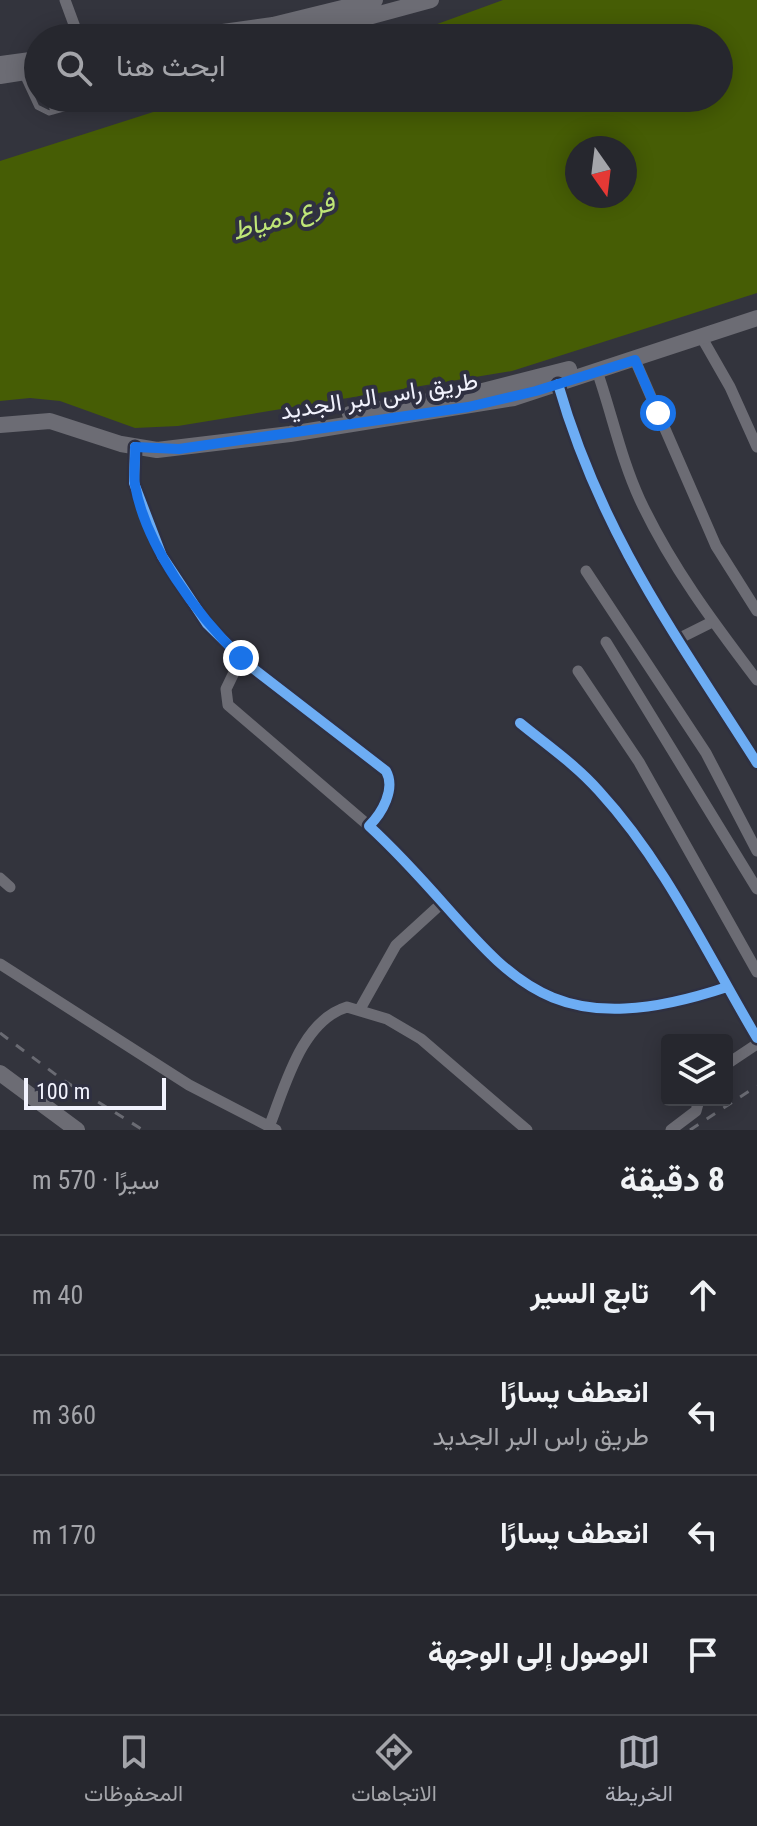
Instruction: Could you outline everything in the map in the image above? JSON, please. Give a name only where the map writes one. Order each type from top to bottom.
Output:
[{"type":"main road","points":[[276,24],[341,4],[431,0]]},
{"type":"main road","points":[[315,24],[383,4]]},
{"type":"main road","points":[[0,64],[24,61]]},
{"type":"main road","points":[[0,76],[24,73]]},
{"type":"main road","name":"طريق راس البر الجديد","points":[[0,425],[50,421],[135,447],[179,449],[523,382],[689,332],[757,307]]},
{"type":"main road","name":"طريق راس البر الجديد","points":[[0,416],[58,413],[124,434],[157,439],[290,429],[468,407],[558,384],[757,318]]},
{"type":"main road","points":[[0,1073],[77,1130]]},
{"type":"main road","points":[[0,1085],[59,1130]]},
{"type":"street","points":[[65,0],[74,24]]},
{"type":"street","points":[[702,338],[730,387],[757,447]]},
{"type":"street","points":[[635,360],[716,546],[757,611]]},
{"type":"street","points":[[597,371],[639,497],[670,555],[712,622],[757,680]]},
{"type":"street","points":[[558,384],[575,445],[596,495],[648,596],[757,763]]},
{"type":"street","points":[[135,447],[134,483],[162,556],[207,624],[241,658],[386,771],[389,790],[377,818],[369,826]]},
{"type":"street","points":[[586,571],[706,753],[757,851]]},
{"type":"street","points":[[678,639],[712,622]]},
{"type":"street","points":[[606,642],[757,889]]},
{"type":"street","points":[[241,658],[226,689],[228,705],[369,826],[497,964],[543,994],[609,1010],[635,1010],[680,1002],[727,987]]},
{"type":"street","points":[[578,671],[639,762],[757,972]]},
{"type":"street","points":[[520,723],[602,793],[687,909],[757,1041],[733,1059]]},
{"type":"street","points":[[0,878],[10,887]]},
{"type":"street","points":[[360,1009],[396,945],[442,903]]},
{"type":"street","points":[[0,964],[189,1085],[273,1128],[290,1074],[321,1022],[340,1010],[360,1009],[387,1019],[421,1039],[527,1130]]},
{"type":"street","points":[[671,1130],[696,1111],[697,1106]]},
{"type":"water","name":"فرع دمياط","points":[[503,0],[757,0],[757,293],[512,371],[178,426],[135,428],[60,401],[30,398],[0,401],[0,161],[153,112],[733,112],[733,24],[437,24]]},
{"type":"railway","points":[[0,1033],[63,1080],[143,1130]]},
{"type":"railway","points":[[690,1130],[757,1086]]},
{"type":"cycle path","points":[[558,384],[576,438],[618,536],[669,626],[757,763]]},
{"type":"cycle path","points":[[135,447],[134,483],[162,556],[207,624],[250,666],[386,771],[388,793],[383,808],[369,826],[485,949],[518,978],[556,999],[601,1008],[656,1005],[727,987]]},
{"type":"cycle path","points":[[520,723],[581,772],[623,819],[684,910],[757,1038]]},
{"type":"route","points":[[241,658],[207,624],[162,556],[134,483],[135,447],[179,449],[468,407],[514,398],[635,360],[658,413]]}]
